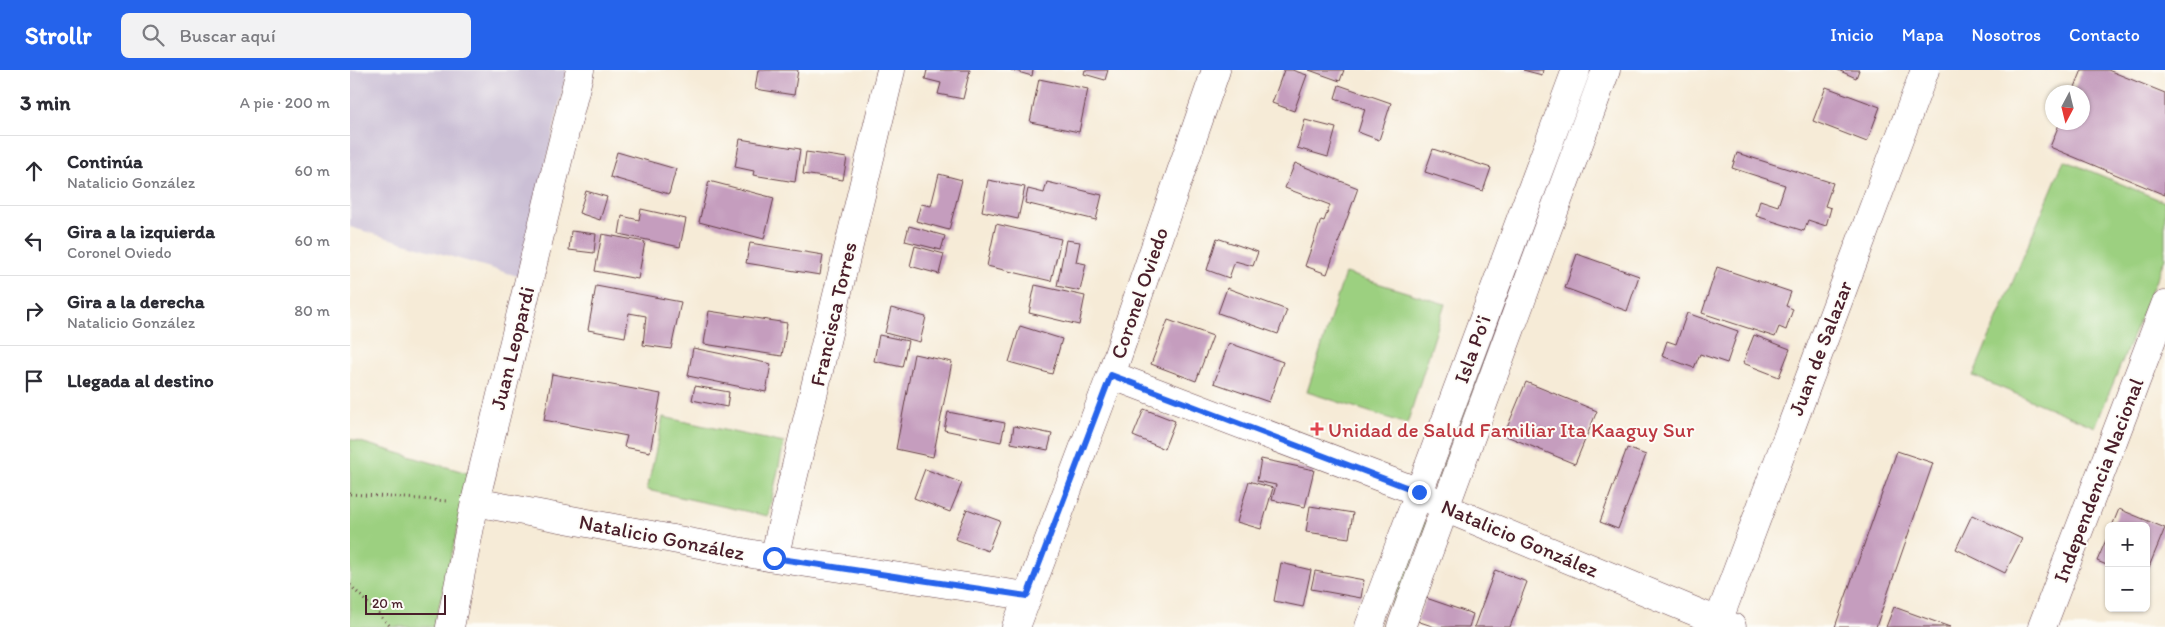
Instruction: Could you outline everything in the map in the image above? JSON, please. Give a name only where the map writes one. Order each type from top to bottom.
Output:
[{"type":"street","name":"Juan Leopardi","points":[[450,627],[466,502],[580,70]]},
{"type":"street","name":"Francisca Torres","points":[[774,558],[891,70]]},
{"type":"street","name":"Coronel Oviedo","points":[[1016,627],[1111,375],[1216,70]]},
{"type":"street","name":"Isla Po'i","points":[[1368,627],[1576,70]]},
{"type":"street","name":"Isla Po'i","points":[[1401,627],[1606,70]]},
{"type":"street","name":"Juan de Salazar","points":[[1722,625],[1924,70]]},
{"type":"street","name":"Independencia Nacional","points":[[2042,627],[2165,305]]},
{"type":"street","name":"Natalicio González","points":[[1111,375],[1419,492],[1445,508],[1722,625]]},
{"type":"street","name":"Natalicio González","points":[[466,502],[774,558],[1027,596]]},
{"type":"path","points":[[350,494],[466,502]]},
{"type":"path","points":[[350,585],[391,627]]},
{"type":"shaded area","points":[[350,70],[567,70],[521,277],[350,227]]},
{"type":"green space","points":[[1588,70],[1597,70],[1442,491],[1434,488]]},
{"type":"green space","points":[[2064,160],[2165,202],[2165,258],[2095,427],[1973,376]]},
{"type":"green space","points":[[1345,273],[1445,304],[1407,424],[1307,392]]},
{"type":"green space","points":[[663,417],[784,443],[768,516],[647,490]]},
{"type":"green space","points":[[350,439],[471,474],[434,627],[350,627]]},
{"type":"green space","points":[[1423,522],[1427,522],[1391,627],[1382,627]]},
{"type":"building","points":[[758,70],[798,70],[794,95],[755,89]]},
{"type":"building","points":[[927,70],[970,70],[963,99],[938,94],[941,83],[925,79]]},
{"type":"building","points":[[1011,70],[1033,70],[1032,76]]},
{"type":"building","points":[[1085,70],[1108,70],[1105,80],[1084,74]]},
{"type":"building","points":[[1284,70],[1292,70],[1307,75],[1294,111],[1272,103]]},
{"type":"building","points":[[1309,70],[1344,70],[1340,81]]},
{"type":"building","points":[[1523,70],[1543,70],[1542,75]]},
{"type":"building","points":[[1838,70],[1859,70],[1856,78]]},
{"type":"building","points":[[2082,70],[2108,70],[2165,93],[2165,195],[2050,147],[2057,130],[2090,130],[2090,85],[2076,85]]},
{"type":"building","points":[[1039,79],[1088,89],[1079,132],[1030,122]]},
{"type":"building","points":[[1339,85],[1391,103],[1379,140],[1358,132],[1365,109],[1335,98]]},
{"type":"building","points":[[1826,87],[1880,107],[1867,142],[1813,121]]},
{"type":"building","points":[[1305,120],[1336,128],[1328,157],[1297,148]]},
{"type":"building","points":[[740,139],[800,149],[795,182],[753,175],[754,171],[735,167]]},
{"type":"building","points":[[1433,149],[1491,168],[1483,191],[1425,172]]},
{"type":"building","points":[[617,152],[676,169],[669,194],[610,177]]},
{"type":"building","points":[[806,152],[847,158],[843,180],[803,174]]},
{"type":"building","points":[[1737,153],[1833,183],[1825,206],[1831,208],[1826,226],[1808,220],[1804,231],[1756,216],[1760,200],[1778,206],[1785,185],[1732,168]]},
{"type":"building","points":[[1295,163],[1358,188],[1327,274],[1305,266],[1321,220],[1324,221],[1330,205],[1285,188]]},
{"type":"building","points":[[939,174],[962,180],[949,230],[916,221],[921,204],[931,206]]},
{"type":"building","points":[[988,180],[1025,187],[1018,219],[982,211]]},
{"type":"building","points":[[709,181],[774,198],[764,239],[699,222]]},
{"type":"building","points":[[1047,182],[1102,195],[1096,220],[1025,203],[1028,189],[1044,193]]},
{"type":"building","points":[[586,191],[607,197],[600,220],[579,213]]},
{"type":"building","points":[[641,209],[686,219],[680,247],[619,234],[622,216],[639,220]]},
{"type":"building","points":[[996,224],[1061,239],[1051,281],[987,266]]},
{"type":"building","points":[[909,226],[945,236],[941,250],[905,241]]},
{"type":"building","points":[[571,231],[596,234],[594,253],[569,250]]},
{"type":"building","points":[[602,234],[645,242],[638,279],[595,271]]},
{"type":"building","points":[[1217,238],[1258,252],[1253,266],[1235,261],[1229,278],[1207,270]]},
{"type":"building","points":[[1066,240],[1080,242],[1076,262],[1086,264],[1080,291],[1057,286]]},
{"type":"building","points":[[750,243],[823,255],[820,275],[746,263]]},
{"type":"building","points":[[915,246],[944,254],[939,274],[910,266]]},
{"type":"building","points":[[1577,254],[1639,276],[1627,311],[1565,288]]},
{"type":"building","points":[[1717,267],[1791,292],[1786,306],[1793,309],[1786,330],[1779,327],[1775,337],[1702,313]]},
{"type":"building","points":[[1035,285],[1085,296],[1079,325],[1029,313]]},
{"type":"building","points":[[596,286],[681,302],[671,349],[643,345],[646,316],[629,313],[625,337],[588,330]]},
{"type":"building","points":[[1227,288],[1287,310],[1278,334],[1218,313]]},
{"type":"building","points":[[891,308],[926,317],[920,342],[885,333]]},
{"type":"building","points":[[709,311],[787,323],[782,356],[704,344]]},
{"type":"building","points":[[1687,313],[1738,331],[1727,363],[1700,354],[1694,368],[1662,356],[1667,341],[1676,344]]},
{"type":"building","points":[[1168,320],[1213,336],[1196,381],[1151,364]]},
{"type":"building","points":[[1020,326],[1062,339],[1052,374],[1009,362]]},
{"type":"building","points":[[879,335],[908,341],[902,367],[874,361]]},
{"type":"building","points":[[1754,335],[1790,349],[1779,377],[1743,363]]},
{"type":"building","points":[[1229,343],[1283,362],[1269,402],[1214,383]]},
{"type":"building","points":[[693,348],[771,364],[766,392],[688,376]]},
{"type":"building","points":[[914,354],[952,362],[933,457],[896,449]]},
{"type":"building","points":[[552,374],[661,394],[650,452],[624,447],[627,436],[544,420]]},
{"type":"building","points":[[1526,382],[1597,411],[1575,464],[1504,435]]},
{"type":"building","points":[[695,386],[729,392],[727,407],[692,400]]},
{"type":"building","points":[[1144,409],[1175,421],[1164,449],[1133,436]]},
{"type":"building","points":[[948,412],[1005,423],[1001,442],[944,430]]},
{"type":"building","points":[[1014,426],[1052,434],[1048,450],[1011,443]]},
{"type":"building","points":[[1627,448],[1646,455],[1618,529],[1600,522]]},
{"type":"building","points":[[1897,451],[1933,463],[1876,627],[1835,627]]},
{"type":"building","points":[[1261,459],[1314,470],[1305,507],[1272,500],[1276,485],[1257,481]]},
{"type":"building","points":[[925,469],[962,483],[950,512],[914,498]]},
{"type":"building","points":[[1249,481],[1273,488],[1261,529],[1237,522]]},
{"type":"building","points":[[1310,506],[1353,513],[1349,538],[1306,532]]},
{"type":"building","points":[[967,509],[1000,521],[988,551],[955,539]]},
{"type":"building","points":[[2119,509],[2165,528],[2150,564],[2150,522],[2114,522]]},
{"type":"building","points":[[1972,515],[2022,539],[2005,573],[1956,549]]},
{"type":"building","points":[[2105,542],[2105,564],[2097,561]]},
{"type":"building","points":[[1281,563],[1311,570],[1303,607],[1274,601]]},
{"type":"building","points":[[1495,570],[1527,582],[1510,627],[1474,627]]},
{"type":"building","points":[[1315,571],[1364,580],[1361,598],[1311,589]]},
{"type":"building","points":[[1426,598],[1473,614],[1469,627],[1435,627],[1417,621]]},
{"type":"building","points":[[1894,607],[1950,627],[1886,627]]},
{"type":"place","name":"Unidad de Salud Familiar Ita Kaaguy Sur","points":[[1317,429]]},
{"type":"route","points":[[774,558],[1027,596],[1111,375],[1419,492]]}]
